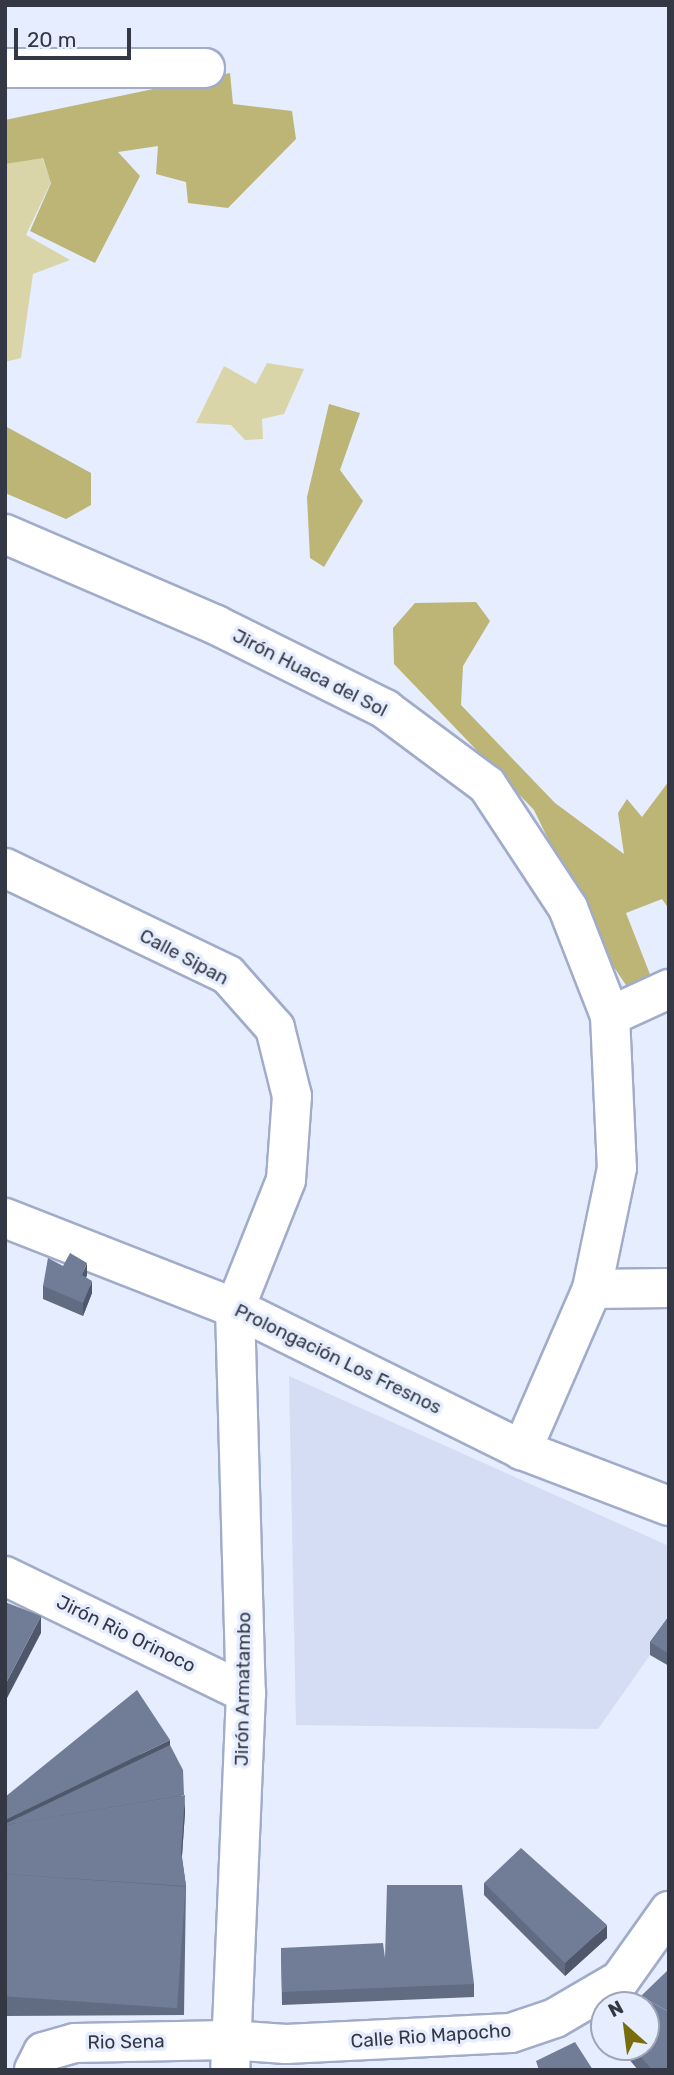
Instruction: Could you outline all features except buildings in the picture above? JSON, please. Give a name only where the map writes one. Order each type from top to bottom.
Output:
[{"type":"street","points":[[5,68],[205,68]]},
{"type":"street","name":"Jirón Huaca del Sol","points":[[5,534],[216,625],[385,709],[487,785],[568,908],[610,1016],[617,1168],[592,1289],[522,1450]]},
{"type":"street","name":"Calle Sipan","points":[[5,869],[228,975],[275,1028],[292,1096],[286,1180],[235,1308]]},
{"type":"street","points":[[610,1016],[669,989]]},
{"type":"street","name":"Prolongación Los Fresnos","points":[[5,1218],[235,1308],[522,1450],[669,1506]]},
{"type":"street","points":[[592,1289],[669,1288]]},
{"type":"street","name":"Jirón Armatambo","points":[[229,2055],[246,1693],[235,1308]]},
{"type":"street","name":"Jirón Rio Orinoco","points":[[5,1576],[246,1693]]},
{"type":"street","name":"Calle Rio Mapocho","points":[[229,2055],[286,2044],[510,2033],[555,2018],[620,1980],[669,1911]]},
{"type":"street","name":"Rio Sena","points":[[34,2070],[43,2052],[75,2043],[229,2055]]},
{"type":"shaded area","points":[[230,73],[233,104],[292,111],[296,139],[228,208],[188,203],[186,182],[156,174],[158,146],[118,152],[140,176],[95,263],[30,231],[51,183],[43,158],[5,164],[5,120]]},
{"type":"shaded area","points":[[42,157],[51,182],[26,235],[70,260],[33,274],[21,358],[5,362],[5,164]]},
{"type":"shaded area","points":[[267,363],[304,369],[284,414],[262,419],[263,439],[245,440],[231,425],[196,423],[224,366],[256,384]]},
{"type":"shaded area","points":[[329,404],[360,413],[340,470],[363,501],[324,567],[310,558],[307,497]]},
{"type":"shaded area","points":[[5,426],[91,473],[91,505],[66,519],[5,493]]},
{"type":"shaded area","points":[[476,602],[490,621],[463,666],[461,705],[555,803],[624,854],[618,813],[627,799],[642,817],[669,781],[669,909],[662,899],[626,913],[653,982],[630,991],[601,948],[534,810],[394,664],[393,628],[415,603]]},
{"type":"shaded area","points":[[289,1376],[669,1546],[669,1628],[598,1729],[296,1725]]}]
